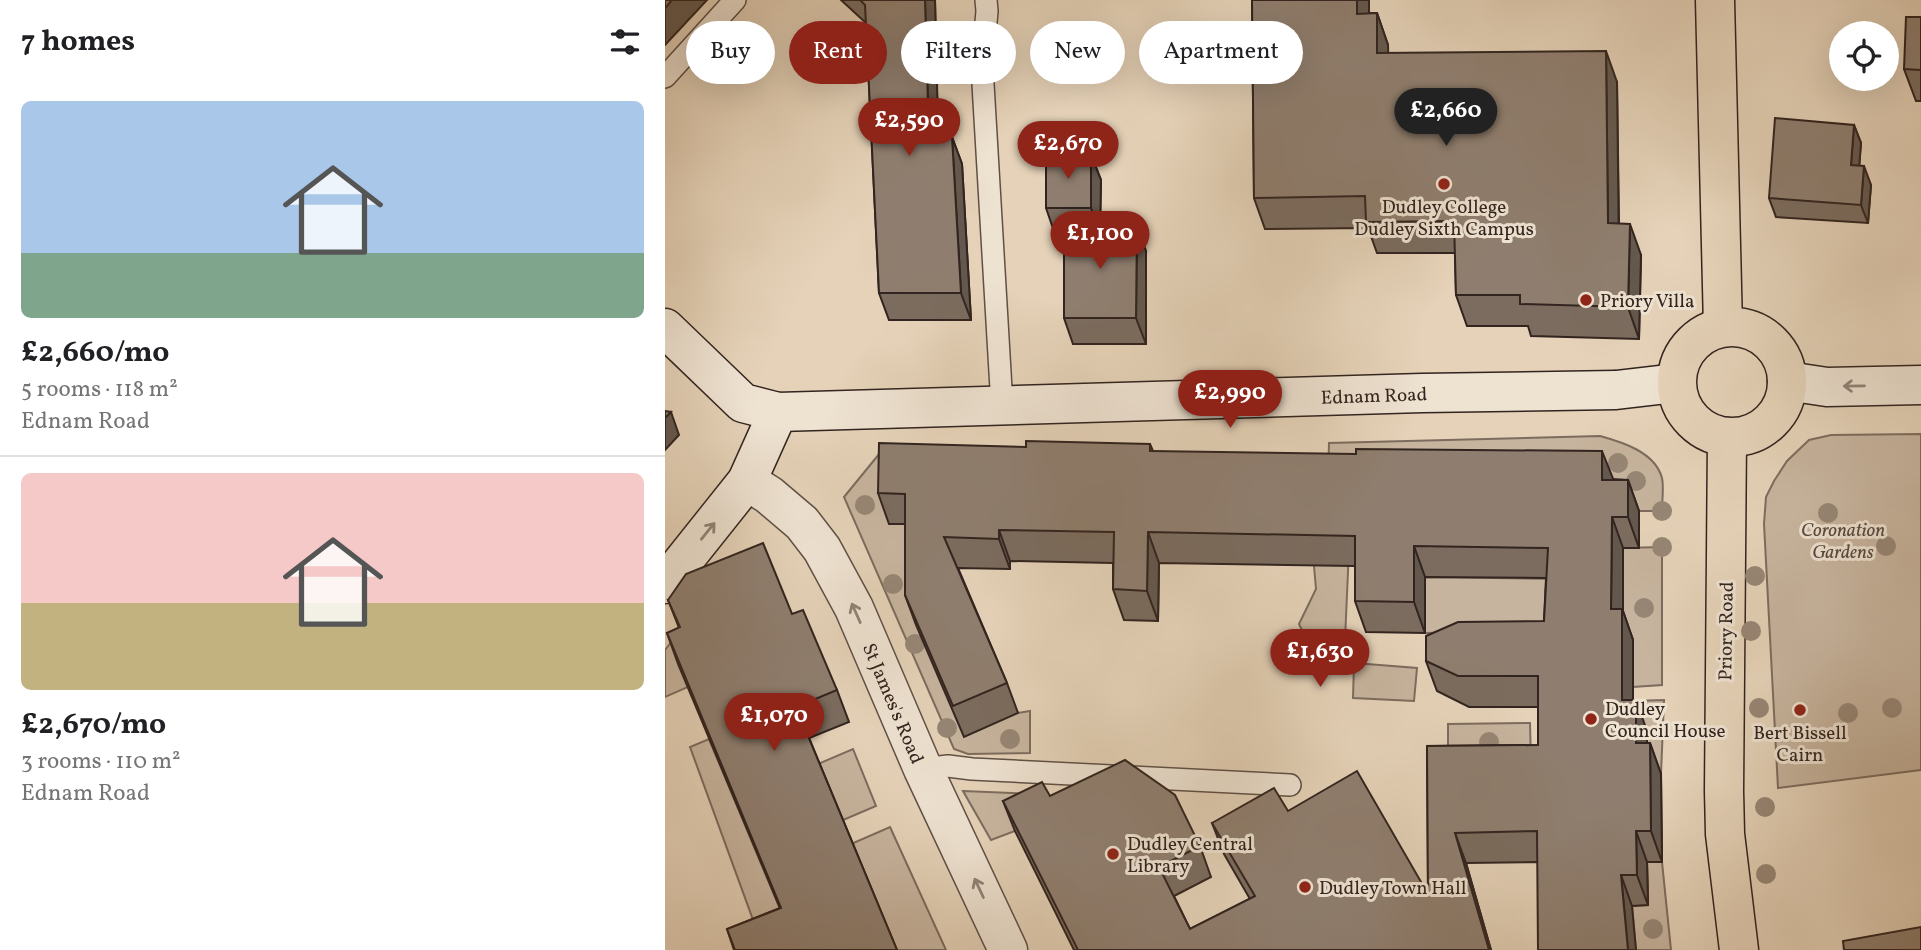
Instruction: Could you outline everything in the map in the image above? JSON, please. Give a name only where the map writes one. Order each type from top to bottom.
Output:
[{"type":"main road","points":[[1715,0],[1723,327]]},
{"type":"main road","points":[[1723,327],[1744,328],[1762,336],[1776,350],[1785,367],[1787,381],[1783,403],[1776,416],[1762,428],[1744,436],[1727,437],[1695,423],[1681,403],[1676,383],[1679,365],[1692,344],[1702,335],[1723,327]]},
{"type":"main road","points":[[665,328],[743,403],[778,412],[747,481],[665,584]]},
{"type":"main road","points":[[1787,381],[1827,387],[1921,385]]},
{"type":"main road","name":"Ednam Road","points":[[778,412],[1616,390],[1676,383]]},
{"type":"main road","name":"Priory Road","points":[[1727,437],[1723,770],[1725,834],[1739,950]]},
{"type":"main road","name":"St James's Road","points":[[747,481],[769,495],[802,523],[822,549],[854,608],[923,769],[1007,950]]},
{"type":"lane","points":[[665,77],[734,0]]},
{"type":"lane","points":[[986,0],[982,67],[1002,406]]},
{"type":"lane","points":[[923,769],[948,766],[1290,785]]},
{"type":"green space","name":"Coronation Gardens","points":[[1921,434],[1921,770],[1778,788],[1764,524],[1766,497],[1787,461],[1809,440],[1831,435]]},
{"type":"green space","points":[[1600,436],[1637,450],[1652,461],[1662,478],[1662,511],[1613,511],[1352,480],[1345,640],[1314,655],[1299,624],[1316,589],[1314,566],[1327,512],[1329,443]]},
{"type":"green space","points":[[884,448],[916,524],[1018,713],[1030,711],[1030,753],[968,754],[954,749],[844,497]]},
{"type":"green space","points":[[1662,547],[1662,685],[1633,687],[1577,580],[1623,579],[1623,548]]},
{"type":"green space","points":[[1425,577],[1559,579],[1557,630],[1425,633]]},
{"type":"green space","points":[[680,631],[688,687],[665,697],[665,650]]},
{"type":"green space","points":[[1354,663],[1417,668],[1414,701],[1353,698]]},
{"type":"green space","points":[[1664,700],[1661,774],[1647,774],[1633,701]]},
{"type":"green space","points":[[1530,723],[1531,761],[1448,762],[1448,724]]},
{"type":"green space","points":[[709,739],[793,940],[764,950],[690,747]]},
{"type":"green space","points":[[853,749],[876,806],[841,821],[818,764]]},
{"type":"green space","points":[[963,791],[1036,794],[1015,831],[991,840]]},
{"type":"green space","points":[[890,827],[946,950],[896,950],[851,844]]},
{"type":"green space","points":[[1647,862],[1662,862],[1671,950],[1636,950],[1632,906],[1648,905]]},
{"type":"building","points":[[860,0],[925,0],[926,21],[901,21],[901,84],[927,84],[929,139],[952,137],[961,293],[879,293],[869,84],[887,84],[887,21],[866,21],[865,5]]},
{"type":"building","points":[[1252,0],[1357,0],[1357,14],[1377,13],[1377,53],[1606,51],[1608,223],[1630,224],[1628,307],[1520,304],[1520,295],[1456,295],[1454,221],[1366,222],[1365,196],[1254,198],[1253,84],[1303,84],[1303,21],[1252,21]]},
{"type":"building","points":[[1906,17],[1921,17],[1921,70],[1904,69]]},
{"type":"building","points":[[1775,118],[1854,125],[1851,165],[1864,166],[1861,205],[1769,198]]},
{"type":"building","points":[[1046,154],[1091,155],[1091,208],[1046,208]]},
{"type":"building","points":[[1064,225],[1137,225],[1136,318],[1064,318]]},
{"type":"building","points":[[1026,441],[1150,444],[1150,451],[1356,454],[1356,449],[1602,451],[1602,480],[1628,480],[1628,517],[1612,517],[1611,609],[1622,609],[1622,700],[1636,700],[1636,743],[1650,743],[1651,831],[1636,831],[1637,875],[1621,875],[1628,950],[1538,950],[1537,831],[1455,833],[1489,950],[1078,950],[1003,801],[1042,782],[1050,796],[1125,760],[1175,795],[1200,846],[1159,867],[1190,929],[1255,896],[1212,823],[1274,788],[1288,811],[1357,771],[1428,894],[1427,746],[1538,745],[1538,676],[1458,676],[1426,661],[1426,636],[1458,622],[1544,621],[1548,548],[1414,546],[1414,602],[1355,601],[1355,536],[1148,532],[1147,591],[1113,589],[1114,532],[999,530],[999,539],[944,537],[1007,683],[953,706],[905,595],[905,494],[878,493],[879,443],[1026,447]]},
{"type":"building","points":[[763,543],[792,614],[803,610],[837,690],[796,707],[897,950],[735,950],[727,929],[781,908],[667,633],[680,627],[668,600],[686,574]]},
{"type":"building","points":[[1921,927],[1921,950],[1844,950],[1843,941]]},
{"type":"place","name":"Dudley College Dudley Sixth Campus","points":[[1444,184]]},
{"type":"place","name":"Priory Villa","points":[[1586,300]]},
{"type":"place","name":"Bert Bissell Cairn","points":[[1800,710]]},
{"type":"place","name":"Dudley Council House","points":[[1591,719]]},
{"type":"place","name":"Dudley Central Library","points":[[1113,854]]},
{"type":"place","name":"Dudley Town Hall","points":[[1305,887]]}]
